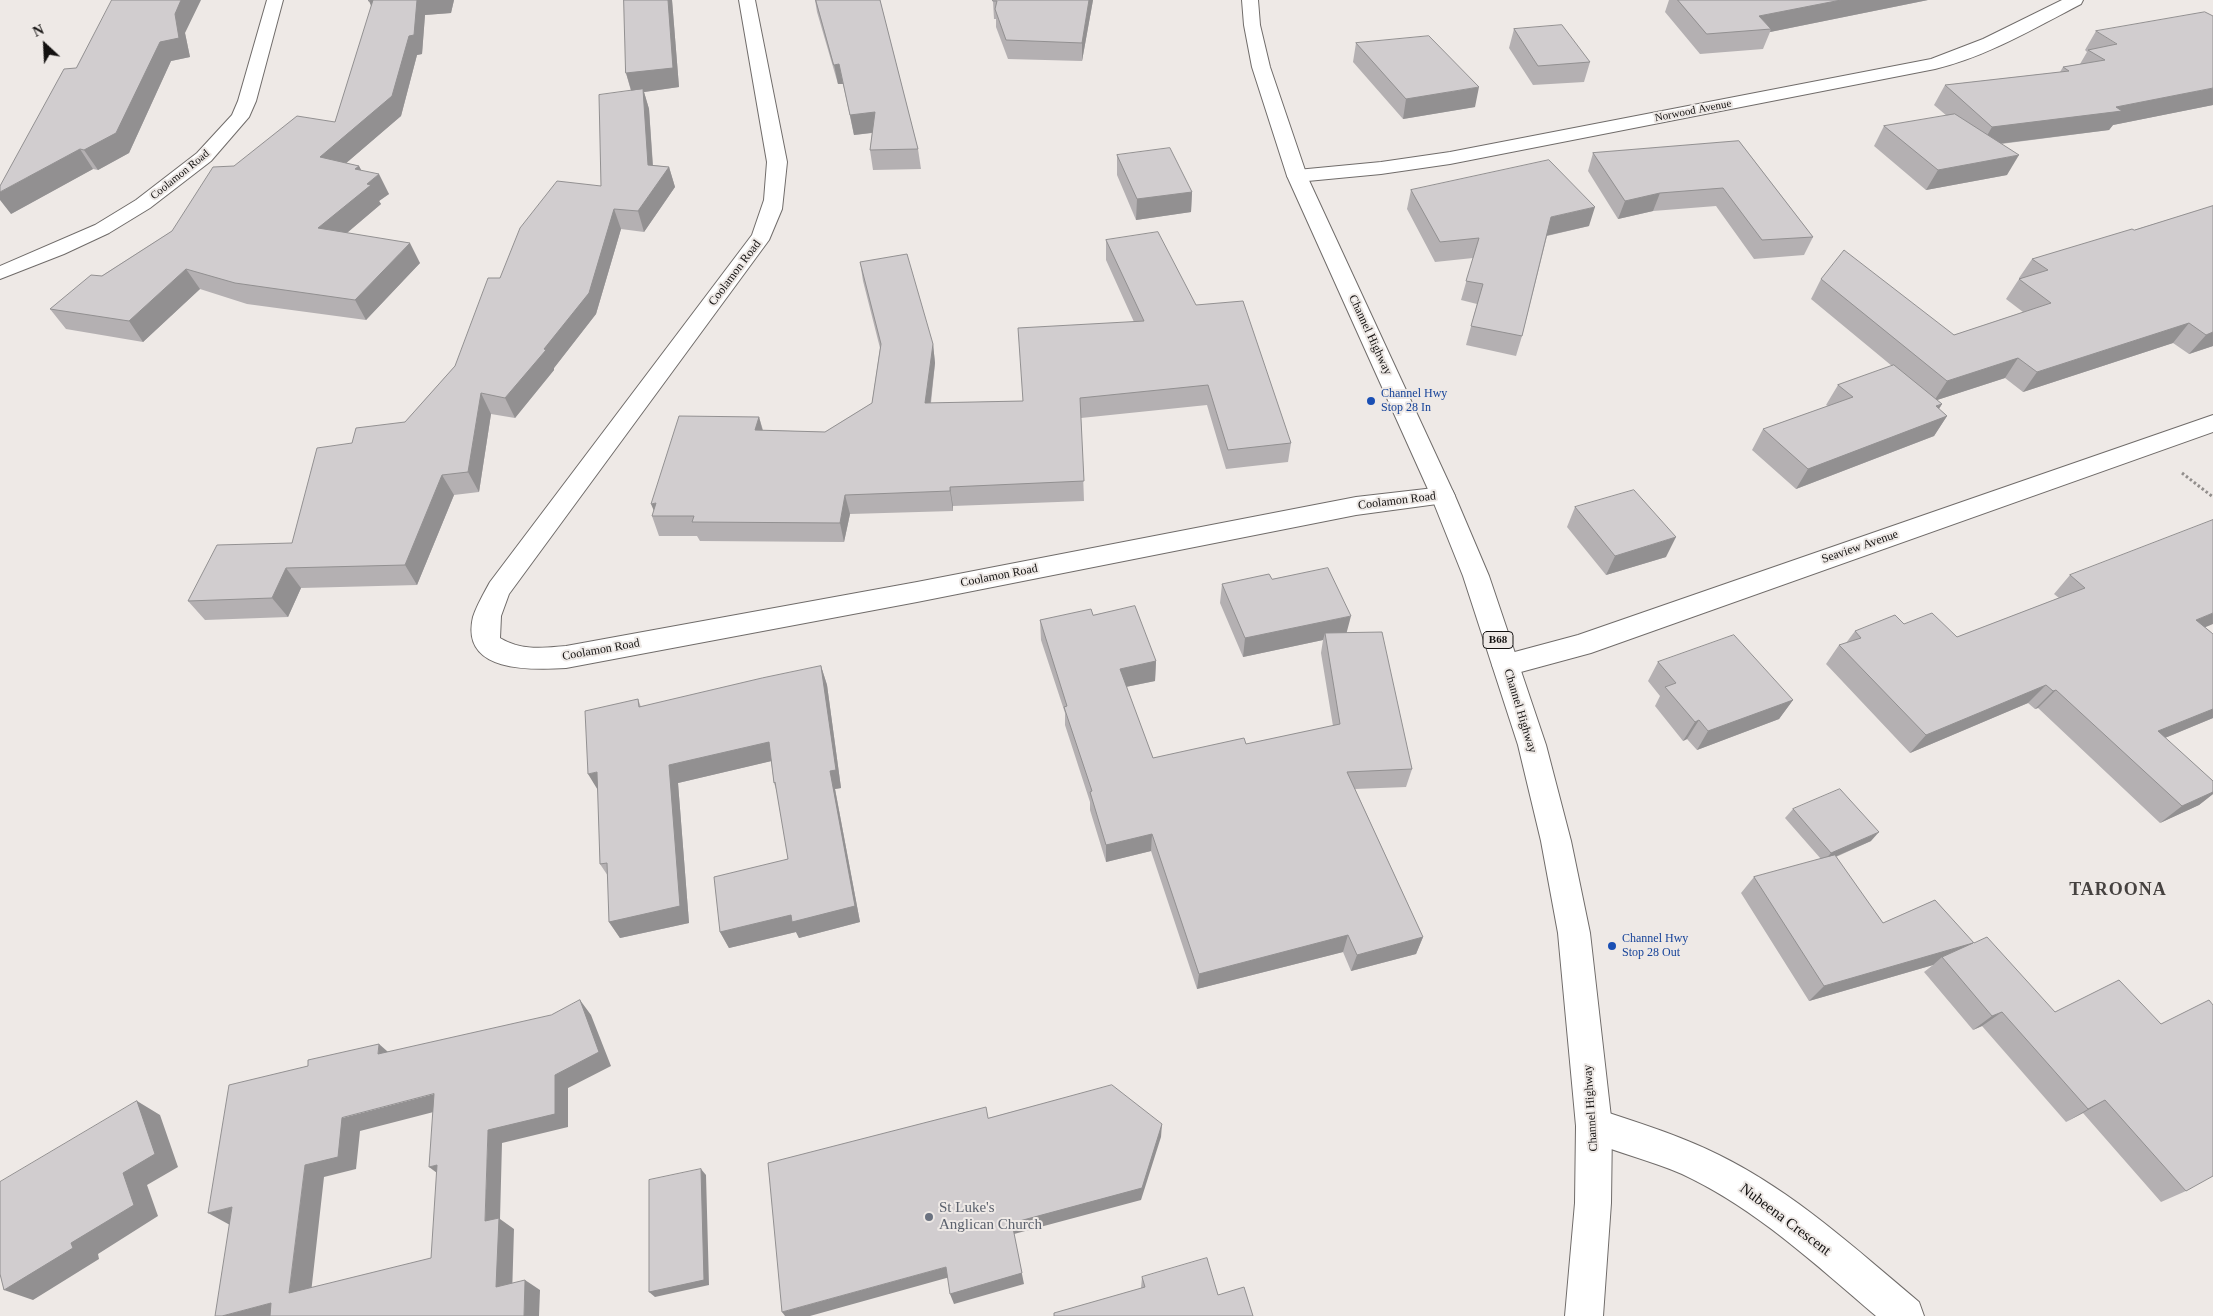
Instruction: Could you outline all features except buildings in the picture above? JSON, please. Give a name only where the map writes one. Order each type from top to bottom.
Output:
[{"type":"street","name":"Coolamon Road","points":[[0,272],[57,250],[102,228],[143,204],[204,157],[240,117],[247,101],[275,0]]},
{"type":"street","name":"Coolamon Road","points":[[747,0],[777,162],[777,185],[769,222],[762,236],[499,589],[484,626],[488,644],[508,656],[536,659],[566,657],[917,592],[1347,508],[1444,496]]},
{"type":"street","name":"Channel Highway","points":[[1250,0],[1252,25],[1261,67],[1297,176],[1444,496],[1476,576],[1532,745],[1551,822],[1574,933],[1594,1126],[1593,1212],[1584,1316]]},
{"type":"street","name":"Norwood Avenue","points":[[1297,176],[1381,168],[1450,158],[1935,64],[1995,42],[2075,0]]},
{"type":"street","name":"Seaview Avenue","points":[[1506,666],[1581,645],[2213,423]]},
{"type":"street","name":"Nubeena Crescent","points":[[1594,1126],[1707,1167],[1754,1193],[1799,1227],[1904,1316]]},
{"type":"place","name":"Channel Hwy Stop 28 In","points":[[1371,401]]},
{"type":"place","name":"Channel Hwy Stop 28 Out","points":[[1612,946]]},
{"type":"place","name":"St Luke's Anglican Church","points":[[929,1217]]},
{"type":"district","name":"TAROONA","points":[[2118,890]]}]
